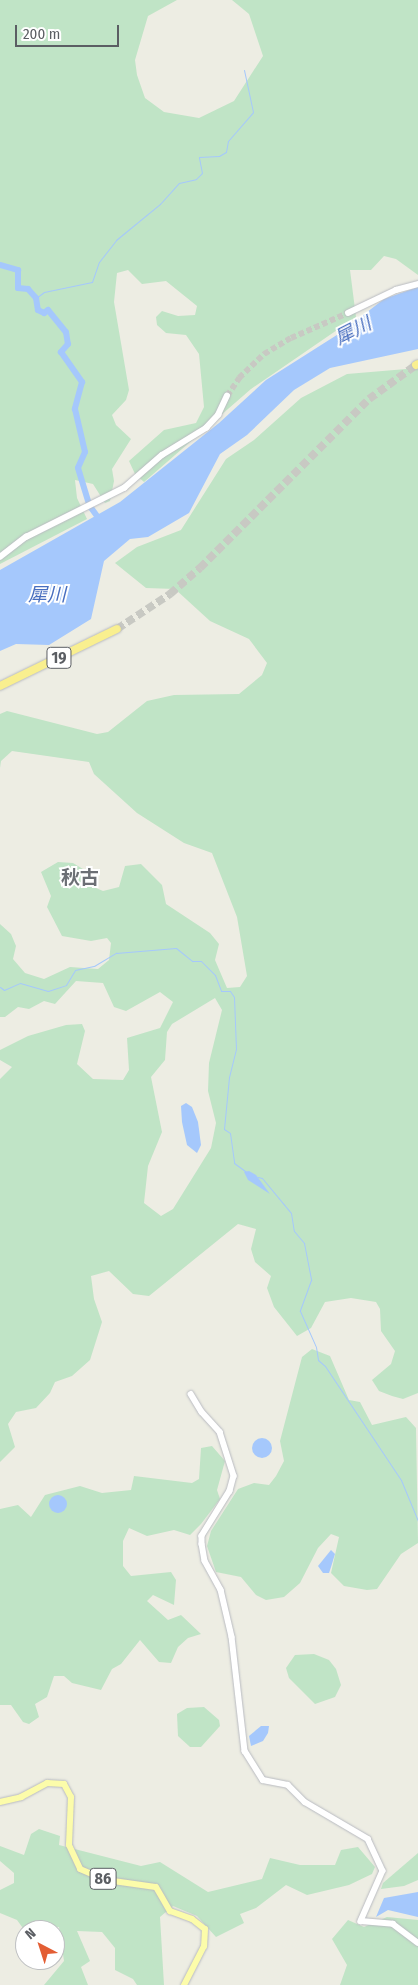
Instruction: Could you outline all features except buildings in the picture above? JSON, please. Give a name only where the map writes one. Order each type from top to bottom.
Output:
[{"type":"highway","name":"19","points":[[0,686],[117,629]]},
{"type":"main road","name":"86","points":[[0,1802],[21,1797],[47,1783],[64,1784],[71,1797],[69,1845],[80,1870],[106,1880],[156,1888],[170,1911],[192,1919],[205,1929],[204,1946],[184,1985]]},
{"type":"street","points":[[348,314],[396,290],[418,284]]},
{"type":"street","points":[[0,557],[12,545],[81,510],[100,498],[124,488],[162,455],[206,428],[218,415],[227,396]]},
{"type":"street","points":[[191,1394],[202,1412],[220,1432],[234,1476],[230,1491],[202,1536],[202,1544],[205,1561],[221,1590],[232,1637],[245,1751],[263,1780],[288,1785],[305,1802],[368,1839],[383,1871],[361,1921],[393,1924],[418,1943]]},
{"type":"green space","points":[[0,0],[177,0],[148,16],[135,60],[137,75],[145,98],[164,112],[199,118],[234,101],[263,56],[249,14],[232,0],[418,0],[418,275],[396,259],[384,256],[371,270],[350,270],[356,317],[251,389],[144,482],[135,474],[129,461],[164,430],[196,423],[204,407],[199,354],[186,335],[166,333],[157,325],[156,317],[162,311],[178,316],[195,315],[197,306],[166,281],[142,284],[128,270],[117,273],[114,302],[129,390],[126,400],[112,415],[116,425],[131,439],[112,469],[114,481],[110,501],[105,503],[93,484],[75,480],[77,498],[87,519],[0,564]]},
{"type":"green space","points":[[418,368],[418,1393],[403,1399],[392,1396],[379,1391],[372,1380],[391,1364],[395,1351],[381,1331],[380,1309],[376,1302],[351,1298],[325,1302],[311,1328],[297,1336],[274,1307],[267,1288],[271,1276],[255,1262],[251,1249],[256,1229],[238,1224],[149,1296],[133,1294],[109,1271],[91,1276],[94,1299],[102,1322],[90,1360],[72,1376],[55,1382],[50,1393],[36,1408],[16,1412],[8,1424],[15,1447],[0,1462],[0,1079],[12,1067],[0,1060],[0,1050],[28,1036],[66,1025],[82,1024],[85,1031],[77,1064],[93,1079],[123,1080],[129,1070],[127,1038],[160,1028],[173,1002],[160,992],[126,1011],[114,1007],[103,983],[76,981],[55,1004],[44,1001],[29,1009],[18,1007],[5,1017],[0,1017],[0,924],[11,934],[16,946],[13,959],[25,973],[44,979],[70,967],[98,969],[109,960],[111,943],[107,938],[91,941],[62,936],[47,907],[51,896],[41,872],[58,862],[73,863],[83,869],[89,885],[103,891],[119,887],[125,866],[141,864],[162,885],[166,904],[210,933],[219,944],[215,960],[227,988],[240,987],[247,976],[237,917],[212,853],[184,843],[137,813],[94,774],[89,762],[12,751],[1,761],[0,768],[0,714],[7,711],[97,734],[108,732],[147,701],[174,695],[239,694],[262,675],[267,663],[249,639],[210,621],[175,589],[146,588],[115,563],[137,547],[181,530],[226,459],[254,440],[301,398],[347,374]],"holes":[[[215,998],[222,1010],[209,1063],[208,1091],[216,1123],[211,1148],[173,1209],[161,1216],[144,1203],[148,1166],[162,1132],[151,1077],[165,1060],[167,1032],[172,1024]]]},
{"type":"green space","points":[[312,1349],[330,1356],[349,1400],[360,1402],[372,1425],[406,1417],[416,1428],[418,1543],[401,1554],[377,1589],[367,1590],[344,1586],[331,1573],[339,1537],[331,1534],[318,1548],[300,1583],[284,1597],[266,1600],[256,1595],[241,1577],[216,1572],[207,1546],[211,1531],[238,1489],[254,1483],[269,1485],[284,1461],[280,1441],[302,1357]]},
{"type":"green space","points":[[212,1446],[225,1461],[217,1490],[220,1499],[201,1524],[190,1535],[174,1530],[147,1536],[129,1528],[123,1541],[123,1566],[131,1576],[171,1572],[176,1580],[174,1605],[153,1595],[147,1601],[168,1620],[181,1615],[201,1634],[188,1638],[178,1647],[171,1663],[159,1662],[140,1640],[121,1664],[112,1669],[101,1690],[72,1683],[64,1676],[54,1676],[47,1697],[35,1704],[39,1717],[29,1724],[23,1722],[11,1705],[0,1705],[0,1509],[18,1505],[31,1517],[45,1495],[80,1486],[102,1493],[131,1490],[134,1476],[192,1483],[199,1479],[201,1448]]},
{"type":"green space","points":[[314,1654],[329,1660],[336,1669],[341,1685],[335,1697],[315,1704],[289,1678],[286,1668],[295,1655]]},
{"type":"green space","points":[[204,1707],[219,1720],[220,1726],[201,1747],[190,1747],[178,1736],[177,1714],[187,1708]]},
{"type":"green space","points":[[39,1829],[60,1836],[59,1845],[141,1866],[160,1862],[208,1892],[262,1879],[270,1858],[300,1865],[335,1865],[341,1850],[358,1847],[375,1867],[372,1874],[349,1885],[307,1895],[286,1885],[256,1908],[240,1914],[244,1923],[216,1937],[197,1916],[173,1906],[160,1917],[164,1985],[137,1985],[133,1979],[115,1970],[115,1948],[102,1932],[77,1931],[90,1961],[81,1967],[88,1985],[44,1985],[56,1970],[65,1970],[65,1920],[17,1920],[0,1913],[0,1890],[14,1883],[14,1873],[0,1861],[0,1846],[24,1855],[31,1834]]},
{"type":"green space","points":[[418,1853],[418,1880],[404,1886],[381,1889],[383,1883]]},
{"type":"green space","points":[[387,1917],[418,1920],[418,1985],[340,1985],[347,1965],[332,1939],[348,1920],[364,1927]]},
{"type":"water","name":"犀川","points":[[418,287],[418,349],[330,368],[294,390],[247,435],[220,454],[189,513],[148,537],[130,539],[104,561],[91,619],[49,645],[16,644],[0,651],[0,570],[120,502],[219,423],[266,380],[340,333],[384,299]]},
{"type":"water","points":[[186,1103],[192,1107],[198,1122],[201,1145],[197,1153],[187,1145],[181,1106]]},
{"type":"water","points":[[249,1171],[256,1175],[270,1194],[248,1180],[244,1172]]},
{"type":"water","points":[[258,1438],[266,1438],[272,1444],[272,1452],[266,1458],[258,1458],[252,1452],[252,1444]]},
{"type":"water","points":[[58,1495],[64,1498],[67,1504],[64,1510],[58,1513],[52,1510],[49,1504],[52,1498]]},
{"type":"water","points":[[331,1550],[335,1554],[329,1573],[323,1573],[318,1566]]},
{"type":"water","points":[[261,1726],[269,1726],[268,1733],[263,1741],[251,1746],[249,1736]]},
{"type":"water","points":[[418,1892],[418,1917],[388,1910],[376,1917],[384,1898]]},
{"type":"waterway","points":[[36,298],[44,292],[92,282],[99,262],[116,240],[160,204],[179,183],[196,179],[202,173],[199,157],[219,156],[226,152],[228,141],[253,112],[244,70]]},
{"type":"waterway","points":[[0,265],[18,270],[18,288],[28,289],[36,298],[38,310],[44,313],[48,310],[66,332],[68,344],[61,352],[82,382],[75,409],[85,452],[78,468],[89,505],[99,519]]},
{"type":"waterway","points":[[0,987],[4,990],[20,983],[48,991],[66,985],[75,970],[94,966],[116,953],[176,948],[192,961],[201,961],[215,975],[221,991],[230,991],[234,997],[236,1049],[229,1077],[224,1129],[230,1133],[234,1163],[248,1173]]},
{"type":"waterway","points":[[258,1177],[262,1178],[291,1213],[294,1231],[304,1243],[311,1280],[300,1311],[316,1347],[318,1360],[325,1366],[401,1480],[418,1521]]},
{"type":"tunnel","points":[[227,396],[239,378],[264,354],[291,338],[348,313]]},
{"type":"tunnel","points":[[117,629],[170,594],[200,568],[369,399],[416,365]]},
{"type":"district","name":"秋古","points":[[80,878]]}]
